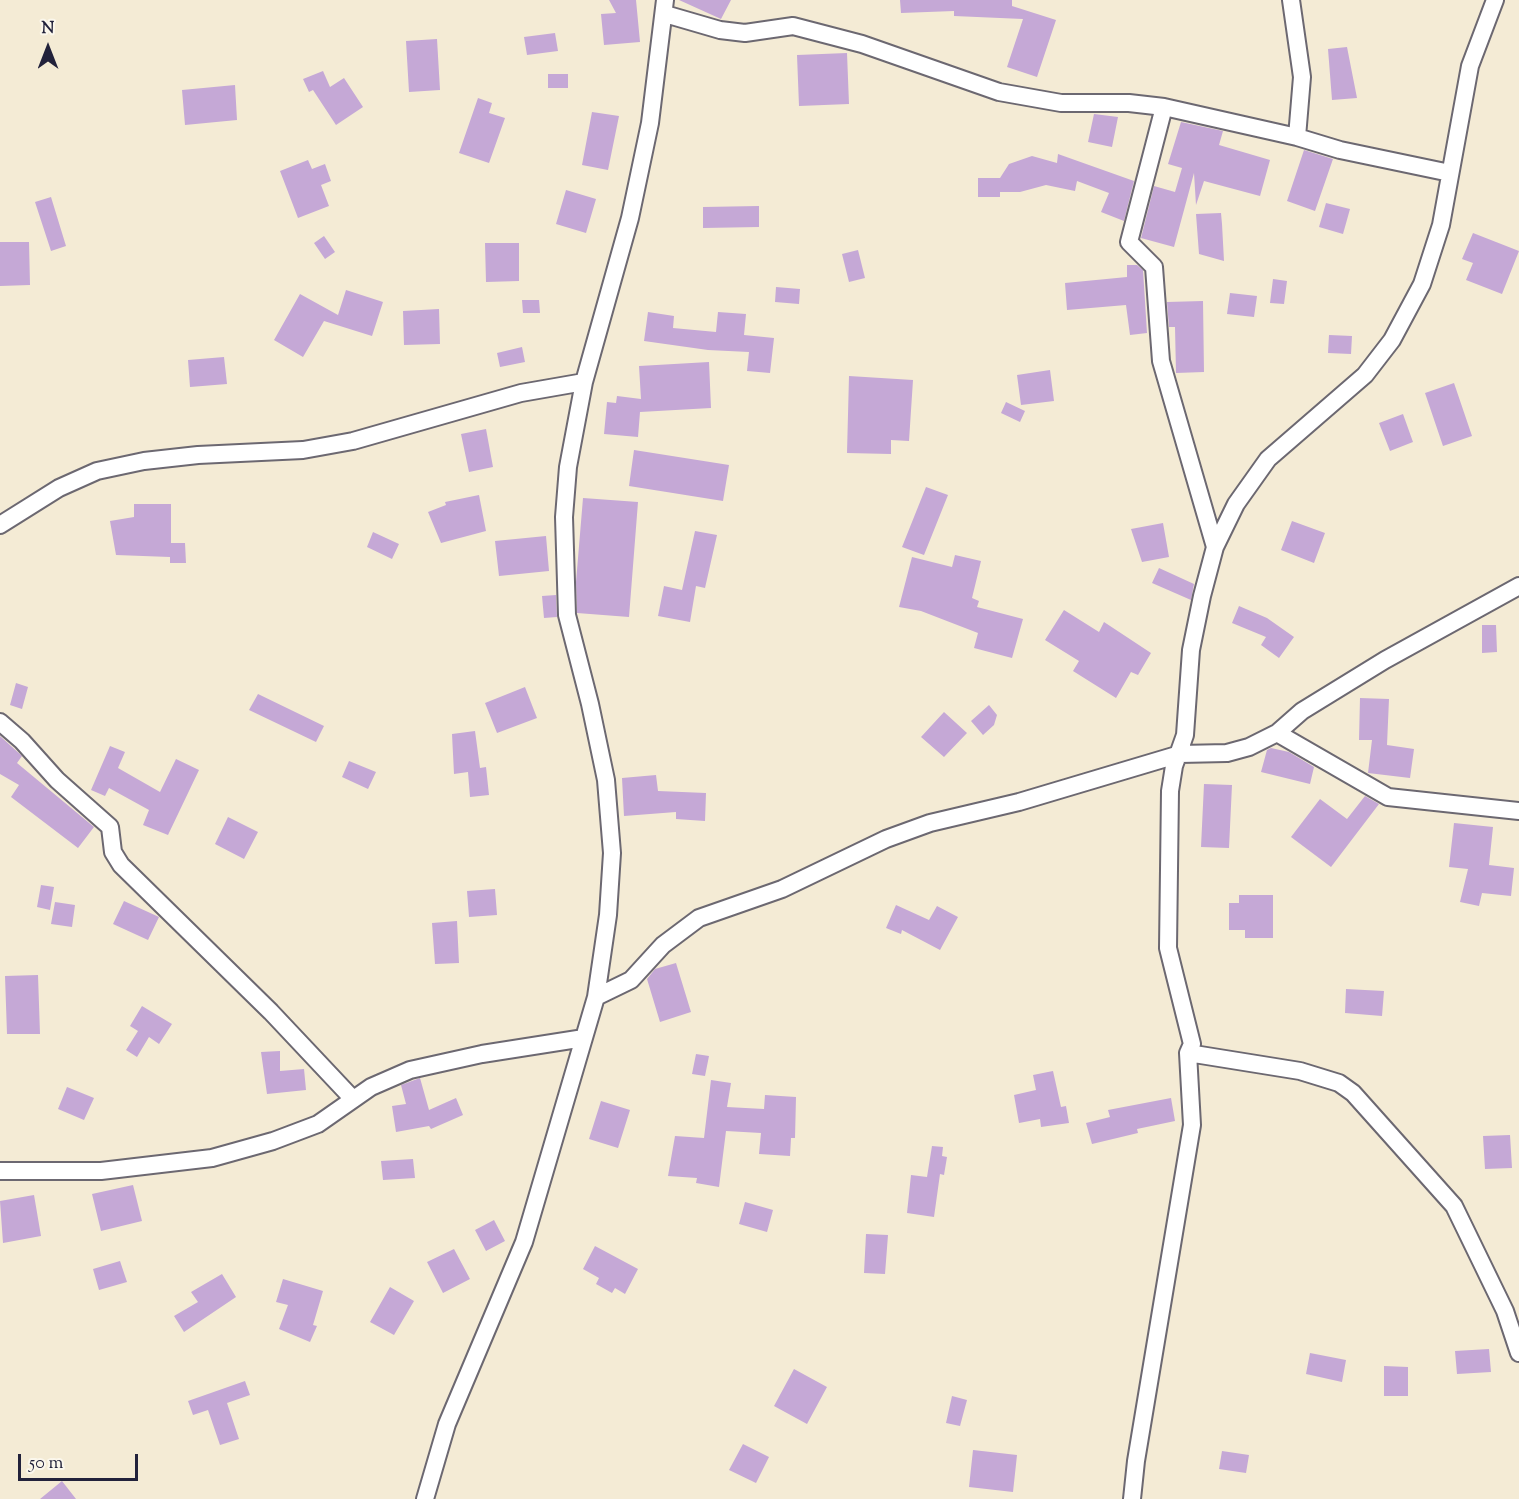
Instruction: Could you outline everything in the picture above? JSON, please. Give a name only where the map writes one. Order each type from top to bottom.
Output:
[{"type":"street","points":[[1291,0],[1302,78],[1297,137]]},
{"type":"street","points":[[1132,1499],[1136,1461],[1192,1125],[1188,1053],[1192,1044],[1168,948],[1171,783],[1185,735],[1191,650],[1215,547],[1236,504],[1268,459],[1303,426],[1365,375],[1392,340],[1422,284],[1441,225],[1470,66],[1495,0]]},
{"type":"street","points":[[425,1499],[447,1424],[524,1242],[596,997],[608,915],[612,853],[606,780],[590,704],[567,615],[564,517],[568,467],[584,382],[630,218],[651,123],[665,7],[720,30],[745,33],[793,26],[862,44],[999,92],[1029,99],[1060,103],[1129,103],[1164,107],[1297,137],[1340,150],[1450,173]]},
{"type":"street","points":[[1164,107],[1129,242],[1154,267],[1161,361],[1215,547]]},
{"type":"street","points":[[0,525],[59,488],[97,471],[144,461],[198,455],[303,450],[353,441],[521,393],[584,382]]},
{"type":"street","points":[[596,997],[631,980],[663,945],[699,918],[782,889],[886,839],[930,823],[1019,802],[1180,754],[1227,753],[1249,747],[1277,733],[1302,711],[1385,660],[1519,586]]},
{"type":"street","points":[[0,722],[22,741],[51,774],[110,827],[113,852],[121,865],[263,1004],[352,1098]]},
{"type":"street","points":[[1277,733],[1388,797],[1519,811]]},
{"type":"street","points":[[0,1171],[101,1172],[212,1158],[273,1141],[318,1124],[352,1098],[410,1070],[482,1054],[584,1038]]},
{"type":"street","points":[[1188,1053],[1300,1071],[1339,1083],[1353,1093],[1454,1206],[1505,1311],[1519,1353]]},
{"type":"building","points":[[609,0],[636,0],[640,42],[604,45],[601,14],[616,13]]},
{"type":"building","points":[[679,0],[731,0],[721,19]]},
{"type":"building","points":[[900,0],[1012,0],[1012,6],[1056,20],[1037,77],[1007,67],[1023,19],[954,16],[954,11],[901,13]]},
{"type":"building","points":[[555,33],[558,51],[527,55],[524,37]]},
{"type":"building","points":[[437,39],[440,90],[409,92],[406,41]]},
{"type":"building","points":[[1347,47],[1357,98],[1332,100],[1328,49]]},
{"type":"building","points":[[847,53],[849,104],[799,106],[797,55]]},
{"type":"building","points":[[323,71],[330,87],[344,78],[363,107],[336,125],[313,90],[309,92],[303,79]]},
{"type":"building","points":[[548,74],[568,74],[568,88],[548,88]]},
{"type":"building","points":[[235,85],[237,120],[185,125],[182,90]]},
{"type":"building","points":[[478,98],[492,103],[489,113],[505,118],[489,163],[459,153]]},
{"type":"building","points":[[592,112],[619,116],[608,170],[582,165]]},
{"type":"building","points":[[1094,114],[1118,117],[1112,147],[1088,142]]},
{"type":"building","points":[[1181,122],[1223,131],[1219,145],[1270,160],[1260,196],[1204,181],[1196,205],[1194,173],[1174,247],[1141,238],[1154,186],[1175,192],[1182,168],[1168,164]]},
{"type":"building","points":[[1304,150],[1333,159],[1315,211],[1287,201]]},
{"type":"building","points":[[1058,154],[1134,181],[1124,221],[1101,212],[1109,193],[1077,181],[1075,191],[1046,185],[1020,192],[1000,192],[1000,197],[978,197],[978,178],[1000,178],[1009,164],[1032,156],[1057,163]]},
{"type":"building","points":[[308,160],[312,169],[325,164],[331,181],[321,185],[329,206],[298,218],[280,171]]},
{"type":"building","points":[[566,190],[596,199],[586,233],[556,224]]},
{"type":"building","points":[[51,197],[66,246],[51,251],[35,202]]},
{"type":"building","points":[[1326,203],[1350,209],[1343,234],[1319,227]]},
{"type":"building","points":[[759,206],[759,227],[703,228],[703,207]]},
{"type":"building","points":[[1221,213],[1224,261],[1199,254],[1196,214]]},
{"type":"building","points":[[1473,233],[1519,251],[1502,294],[1466,280],[1473,263],[1462,259]]},
{"type":"building","points":[[324,236],[335,252],[325,259],[314,243]]},
{"type":"building","points":[[0,242],[29,242],[30,285],[0,286]]},
{"type":"building","points":[[485,243],[519,243],[519,281],[486,282]]},
{"type":"building","points":[[858,250],[865,278],[849,282],[842,254]]},
{"type":"building","points":[[1127,265],[1137,265],[1143,270],[1147,333],[1130,335],[1126,305],[1067,310],[1065,283],[1127,277]]},
{"type":"building","points":[[1273,279],[1287,281],[1284,304],[1270,303]]},
{"type":"building","points":[[776,287],[800,289],[799,304],[775,302]]},
{"type":"building","points":[[346,290],[383,302],[372,336],[324,321],[303,357],[274,340],[300,294],[338,315]]},
{"type":"building","points":[[1230,293],[1257,296],[1254,317],[1227,314]]},
{"type":"building","points":[[522,300],[539,300],[540,313],[523,313]]},
{"type":"building","points":[[1203,301],[1204,372],[1176,373],[1175,327],[1169,327],[1167,302]]},
{"type":"building","points":[[439,309],[440,344],[404,345],[403,311]]},
{"type":"building","points":[[648,312],[674,316],[673,328],[716,332],[718,312],[746,314],[744,335],[774,338],[770,373],[747,371],[749,352],[708,350],[644,341]]},
{"type":"building","points":[[1329,335],[1352,336],[1351,354],[1328,353]]},
{"type":"building","points":[[522,347],[525,362],[500,367],[497,353]]},
{"type":"building","points":[[224,357],[227,384],[190,387],[188,360]]},
{"type":"building","points":[[709,362],[711,408],[640,412],[638,437],[604,434],[607,402],[616,403],[617,396],[641,399],[639,366]]},
{"type":"building","points":[[1050,370],[1054,401],[1021,405],[1017,375]]},
{"type":"building","points":[[849,376],[913,380],[909,441],[891,440],[891,454],[847,453]]},
{"type":"building","points":[[1454,383],[1472,436],[1443,446],[1425,393]]},
{"type":"building","points":[[1006,402],[1025,411],[1020,422],[1001,413]]},
{"type":"building","points":[[1403,414],[1413,442],[1390,451],[1379,423]]},
{"type":"building","points":[[486,429],[493,467],[469,472],[461,434]]},
{"type":"building","points":[[634,450],[729,465],[723,501],[629,486]]},
{"type":"building","points":[[926,487],[948,495],[924,555],[902,547]]},
{"type":"building","points":[[479,495],[486,531],[441,543],[428,512],[446,505],[445,502]]},
{"type":"building","points":[[583,498],[638,502],[629,617],[577,613],[576,582]]},
{"type":"building","points":[[134,504],[171,504],[171,543],[185,543],[186,563],[170,563],[170,557],[116,555],[110,521],[134,517]]},
{"type":"building","points":[[1292,521],[1325,533],[1314,563],[1281,550]]},
{"type":"building","points":[[1163,523],[1169,557],[1142,562],[1131,529]]},
{"type":"building","points":[[695,531],[717,535],[705,588],[696,586],[690,622],[658,616],[664,586],[682,590]]},
{"type":"building","points":[[373,532],[399,544],[392,559],[367,547]]},
{"type":"building","points":[[546,536],[549,571],[499,576],[495,541]]},
{"type":"building","points":[[955,555],[981,561],[972,598],[979,601],[977,607],[1023,619],[1012,658],[974,648],[978,633],[921,611],[899,607],[912,557],[952,567]]},
{"type":"building","points":[[1159,568],[1194,584],[1191,600],[1152,583]]},
{"type":"building","points":[[556,595],[557,617],[544,618],[542,596]]},
{"type":"building","points":[[1239,606],[1267,618],[1294,637],[1279,658],[1261,645],[1266,637],[1232,623]]},
{"type":"building","points":[[1064,610],[1099,632],[1104,622],[1151,653],[1138,675],[1131,672],[1116,698],[1073,671],[1079,661],[1045,640]]},
{"type":"building","points":[[1482,625],[1496,625],[1497,652],[1482,653]]},
{"type":"building","points":[[16,683],[28,687],[22,709],[10,705]]},
{"type":"building","points":[[525,687],[537,718],[497,733],[485,703]]},
{"type":"building","points":[[258,694],[324,726],[316,742],[249,710]]},
{"type":"building","points":[[1360,698],[1389,699],[1387,745],[1414,749],[1410,778],[1368,773],[1372,740],[1359,740]]},
{"type":"building","points":[[989,705],[997,715],[994,725],[983,735],[971,721]]},
{"type":"building","points":[[944,712],[967,733],[944,757],[921,737]]},
{"type":"building","points":[[475,731],[480,768],[486,767],[489,795],[470,797],[468,772],[454,774],[452,734]]},
{"type":"building","points":[[0,736],[22,756],[17,763],[94,827],[78,848],[11,797],[19,785],[0,774]]},
{"type":"building","points":[[110,746],[125,752],[118,768],[160,792],[176,759],[199,770],[168,835],[143,825],[149,810],[109,788],[105,796],[91,790]]},
{"type":"building","points":[[1271,748],[1289,752],[1314,767],[1310,784],[1261,772],[1267,750]]},
{"type":"building","points":[[349,761],[376,772],[368,789],[342,777]]},
{"type":"building","points":[[656,775],[658,791],[706,793],[705,821],[676,819],[676,812],[624,816],[622,778]]},
{"type":"building","points":[[1204,784],[1232,785],[1229,848],[1201,847]]},
{"type":"building","points":[[1365,796],[1379,804],[1331,867],[1291,837],[1320,799],[1347,819]]},
{"type":"building","points":[[228,817],[258,832],[244,859],[215,844]]},
{"type":"building","points":[[1454,823],[1493,827],[1489,865],[1514,868],[1511,896],[1482,893],[1479,906],[1460,902],[1468,869],[1449,867]]},
{"type":"building","points":[[41,885],[54,887],[50,910],[37,907]]},
{"type":"building","points":[[495,889],[497,915],[469,917],[467,891]]},
{"type":"building","points":[[1239,895],[1273,895],[1273,938],[1245,938],[1245,930],[1229,930],[1229,903],[1239,903]]},
{"type":"building","points":[[124,901],[159,917],[148,940],[113,924]]},
{"type":"building","points":[[55,902],[75,905],[72,927],[51,924]]},
{"type":"building","points":[[896,905],[929,920],[937,906],[958,917],[940,950],[902,930],[901,934],[886,928]]},
{"type":"building","points":[[457,921],[459,963],[435,964],[432,923]]},
{"type":"building","points":[[676,963],[691,1012],[660,1022],[647,979],[655,969]]},
{"type":"building","points":[[38,975],[40,1034],[7,1034],[5,976]]},
{"type":"building","points":[[1346,989],[1384,991],[1382,1016],[1345,1013]]},
{"type":"building","points":[[142,1006],[172,1024],[159,1044],[149,1037],[137,1057],[126,1050],[138,1031],[130,1026]]},
{"type":"building","points":[[280,1051],[280,1071],[304,1069],[306,1090],[267,1094],[261,1052]]},
{"type":"building","points":[[696,1054],[709,1056],[705,1076],[692,1074]]},
{"type":"building","points":[[1053,1071],[1061,1107],[1066,1106],[1069,1123],[1041,1127],[1040,1119],[1019,1123],[1014,1095],[1036,1090],[1033,1075]]},
{"type":"building","points":[[420,1078],[429,1110],[456,1098],[463,1115],[431,1129],[429,1126],[396,1132],[392,1106],[406,1104],[401,1085]]},
{"type":"building","points":[[711,1080],[731,1083],[727,1107],[764,1109],[765,1095],[796,1097],[795,1138],[791,1138],[790,1156],[759,1154],[761,1133],[726,1131],[719,1187],[696,1183],[697,1178],[668,1176],[675,1136],[704,1138]]},
{"type":"building","points":[[67,1087],[94,1098],[84,1120],[58,1109]]},
{"type":"building","points":[[1171,1098],[1175,1121],[1137,1129],[1138,1133],[1092,1144],[1086,1123],[1110,1117],[1108,1110]]},
{"type":"building","points":[[601,1101],[630,1110],[618,1148],[589,1139]]},
{"type":"building","points":[[1510,1135],[1512,1168],[1485,1169],[1483,1136]]},
{"type":"building","points":[[932,1146],[943,1147],[942,1156],[947,1157],[944,1175],[940,1174],[934,1217],[907,1213],[911,1175],[927,1177]]},
{"type":"building","points":[[413,1159],[415,1178],[383,1180],[381,1161]]},
{"type":"building","points":[[133,1185],[142,1221],[101,1231],[92,1194]]},
{"type":"building","points":[[34,1195],[41,1236],[3,1243],[0,1201]]},
{"type":"building","points":[[745,1202],[773,1210],[767,1232],[739,1224]]},
{"type":"building","points":[[494,1220],[505,1241],[486,1251],[475,1230]]},
{"type":"building","points":[[866,1234],[888,1235],[885,1274],[864,1273]]},
{"type":"building","points":[[595,1246],[638,1269],[625,1294],[615,1288],[612,1293],[596,1284],[599,1278],[583,1269]]},
{"type":"building","points":[[454,1249],[470,1279],[443,1293],[427,1262]]},
{"type":"building","points":[[120,1261],[127,1282],[99,1290],[93,1269]]},
{"type":"building","points":[[222,1274],[236,1297],[184,1332],[174,1316],[198,1302],[191,1292]]},
{"type":"building","points":[[283,1279],[323,1291],[313,1325],[317,1326],[310,1342],[279,1329],[288,1305],[276,1302]]},
{"type":"building","points":[[390,1287],[414,1301],[394,1335],[370,1322]]},
{"type":"building","points":[[1489,1349],[1491,1372],[1457,1374],[1455,1351]]},
{"type":"building","points":[[1310,1353],[1346,1360],[1342,1382],[1306,1374]]},
{"type":"building","points":[[1384,1366],[1408,1367],[1408,1396],[1384,1396]]},
{"type":"building","points":[[794,1369],[827,1387],[807,1424],[774,1406]]},
{"type":"building","points":[[245,1381],[250,1395],[227,1403],[239,1439],[220,1445],[208,1410],[193,1415],[188,1401]]},
{"type":"building","points":[[952,1396],[967,1400],[960,1426],[946,1423]]},
{"type":"building","points":[[743,1444],[769,1457],[756,1483],[729,1470]]},
{"type":"building","points":[[973,1450],[1017,1455],[1013,1492],[969,1487]]},
{"type":"building","points":[[1222,1451],[1249,1455],[1246,1473],[1219,1469]]},
{"type":"building","points":[[62,1481],[76,1499],[40,1499]]}]
